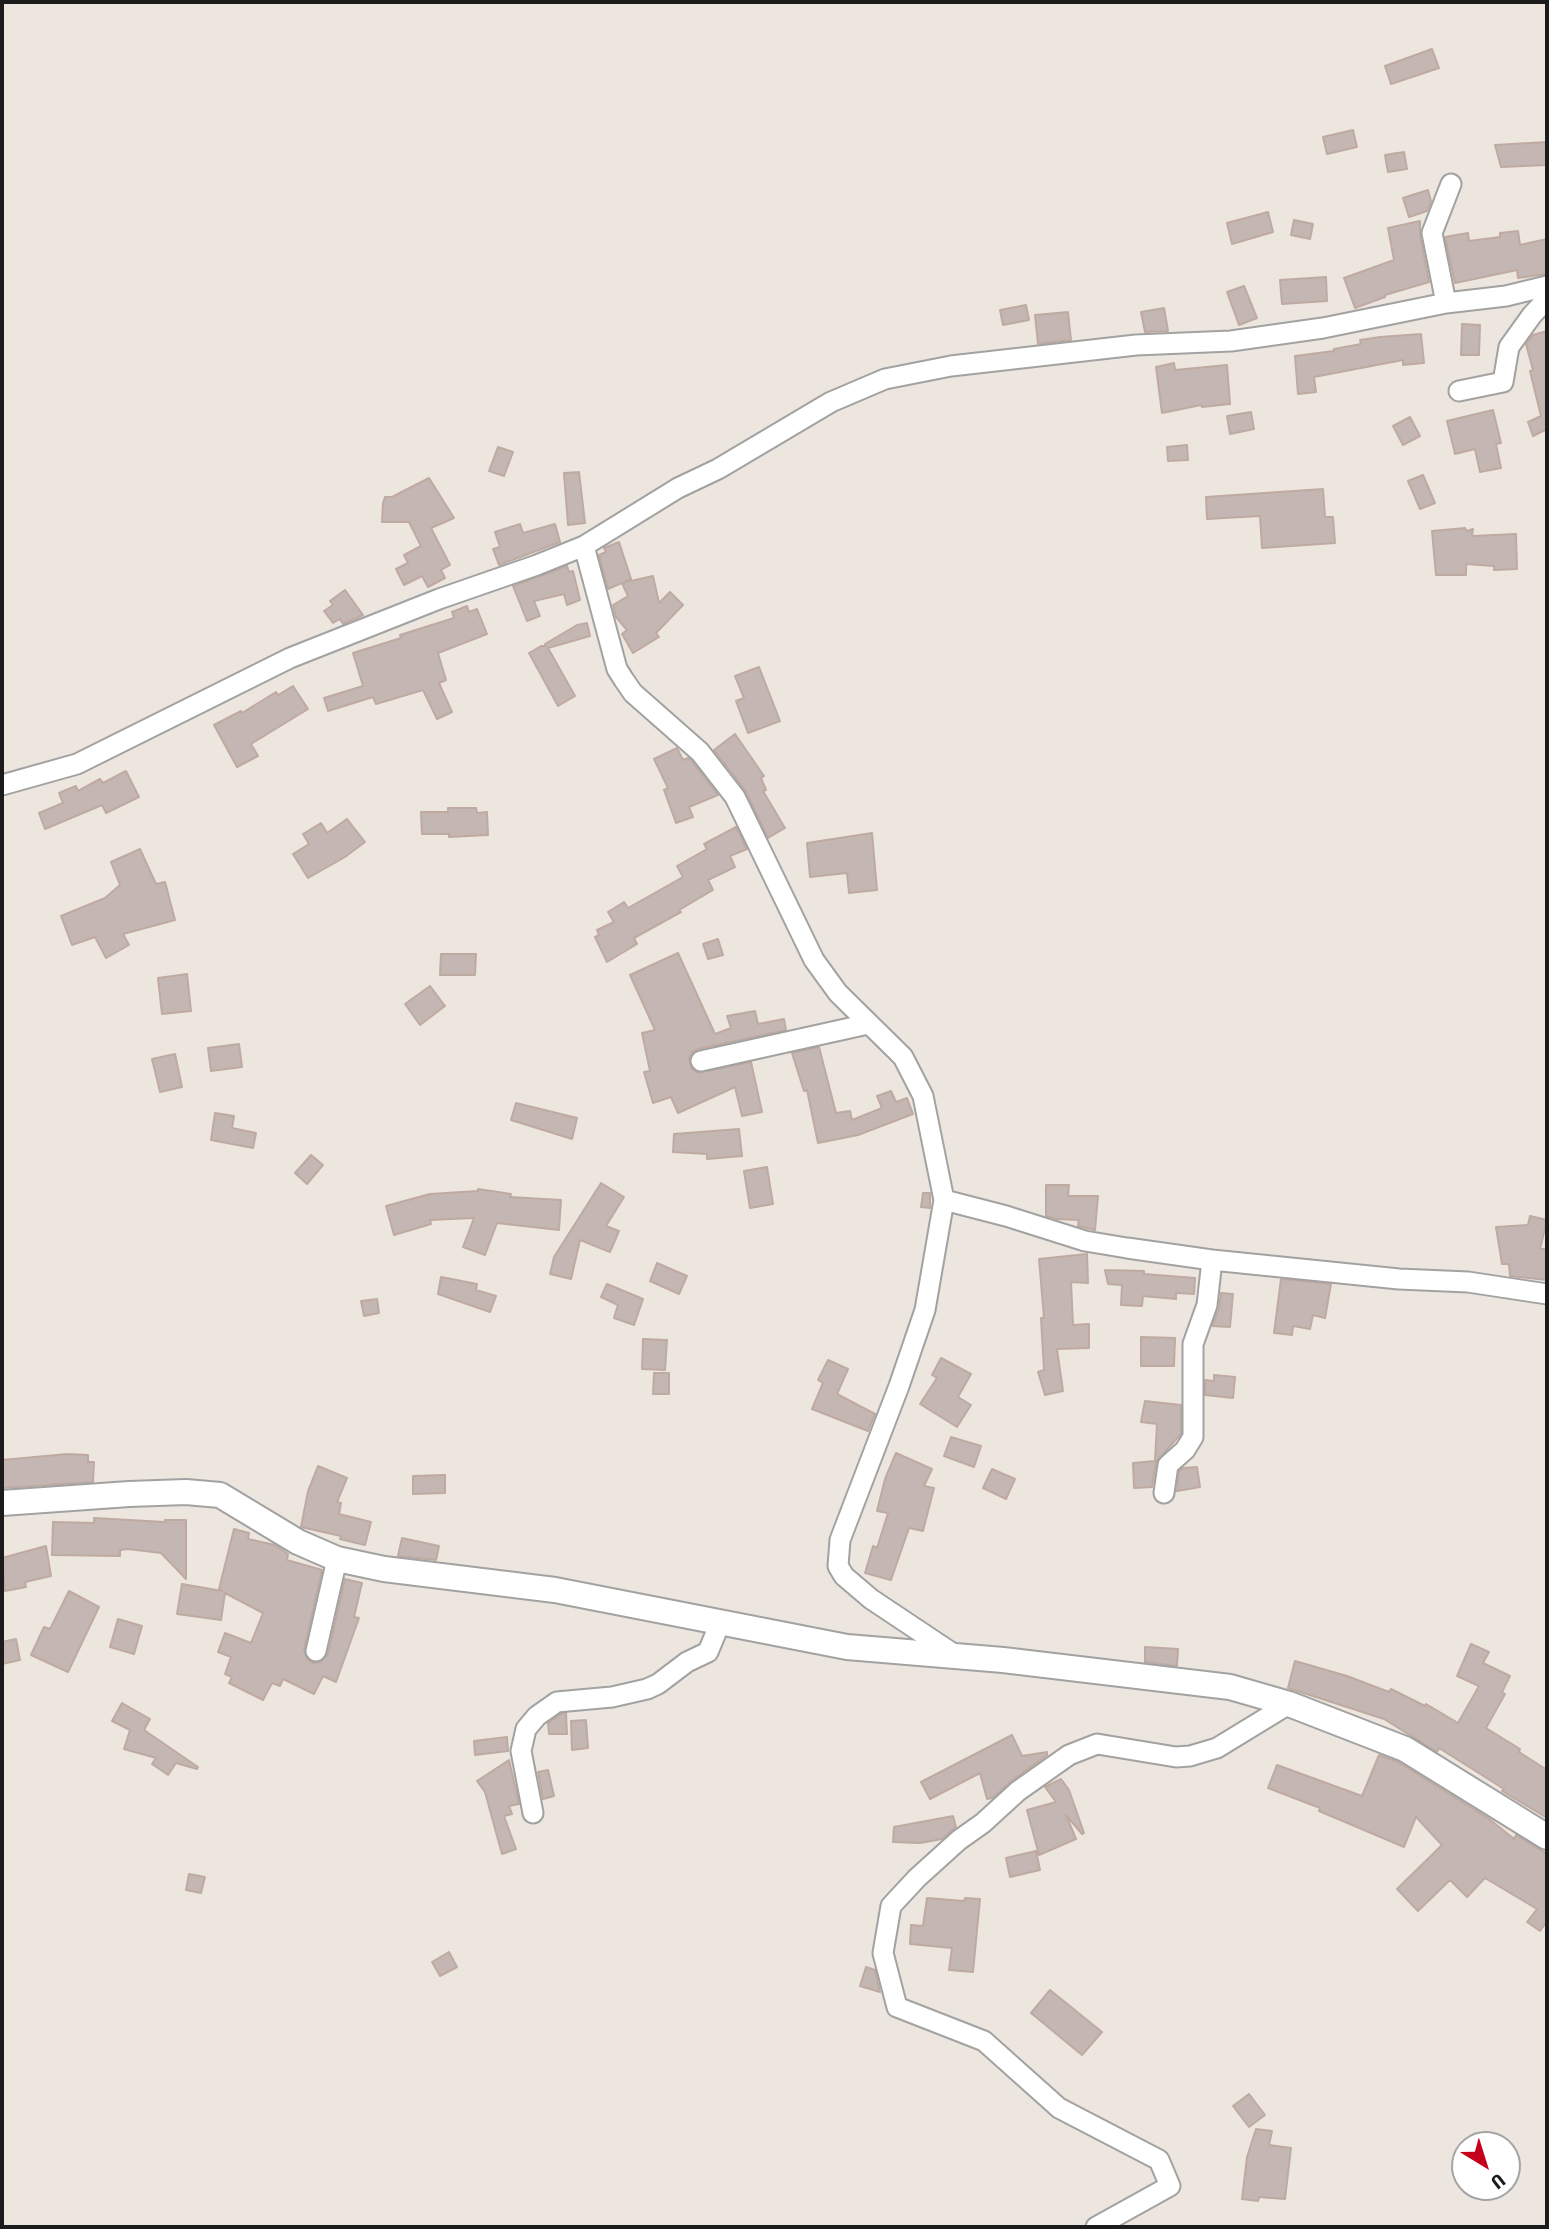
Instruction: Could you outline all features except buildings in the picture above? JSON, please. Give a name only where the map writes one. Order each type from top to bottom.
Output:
[{"type":"street","points":[[1446,303],[1432,233],[1451,184]]},
{"type":"street","points":[[2,785],[77,764],[290,658],[584,546],[678,488],[718,469],[831,402],[885,379],[951,366],[1136,345],[1231,341],[1323,328],[1446,303],[1506,296],[1547,286]]},
{"type":"street","points":[[1459,391],[1503,382],[1509,346],[1547,299]]},
{"type":"street","points":[[584,546],[617,669],[634,693],[701,752],[735,797],[814,960],[838,993],[903,1057],[923,1096],[944,1200],[925,1310],[841,1540],[838,1566],[855,1587],[955,1655]]},
{"type":"street","points":[[701,1060],[867,1024]]},
{"type":"street","points":[[944,1200],[1085,1241],[1212,1260],[1399,1279],[1468,1282],[1547,1294]]},
{"type":"street","points":[[1164,1493],[1168,1465],[1185,1450],[1193,1437],[1192,1344],[1207,1305],[1212,1260]]},
{"type":"street","points":[[2,1503],[129,1494],[186,1492],[220,1495],[298,1542],[337,1559],[414,1574],[555,1590],[848,1647],[955,1655],[1219,1684],[1289,1704],[1405,1749],[1547,1837]]},
{"type":"street","points":[[316,1651],[337,1559]]},
{"type":"street","points":[[533,1813],[521,1751],[526,1729],[537,1716],[557,1702],[612,1697],[658,1684],[687,1662],[708,1652],[720,1623]]},
{"type":"street","points":[[1096,2227],[1170,2186],[1159,2160],[1059,2108],[984,2041],[897,2007],[883,1953],[891,1906],[959,1840],[983,1823],[1018,1791],[1069,1755],[1097,1744],[1176,1757],[1190,1756],[1217,1748],[1289,1704]]}]
